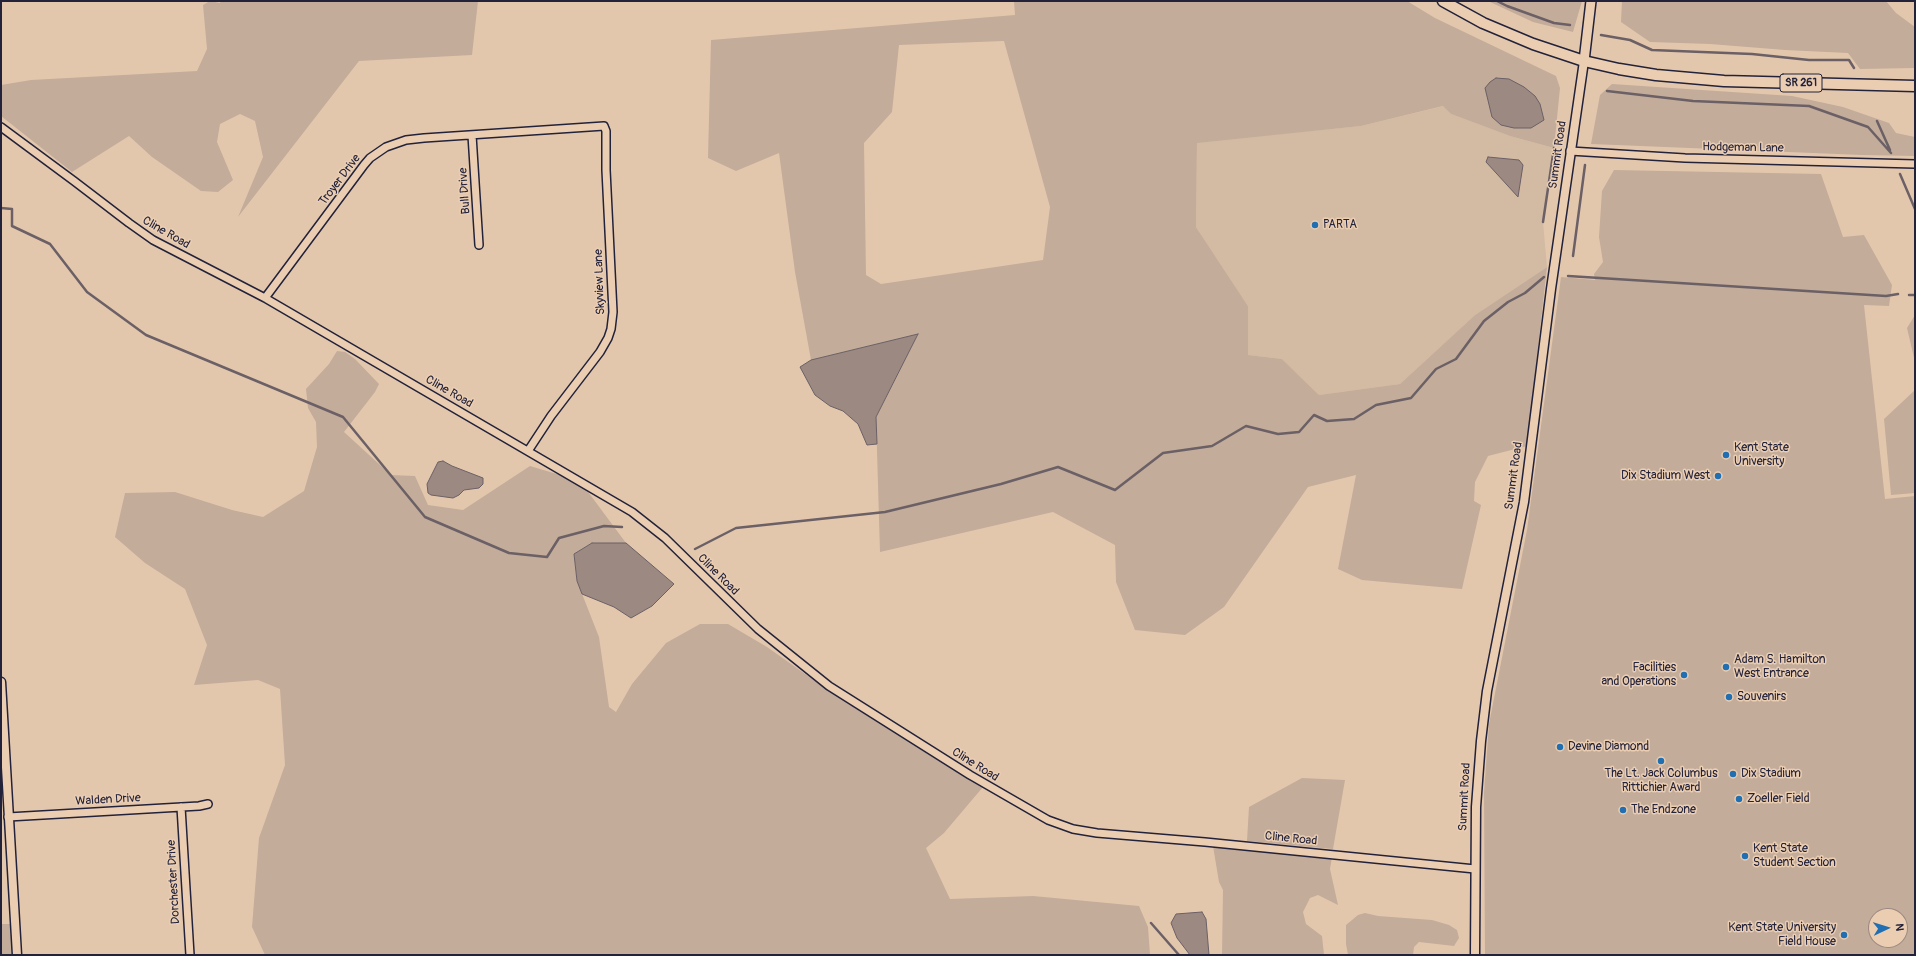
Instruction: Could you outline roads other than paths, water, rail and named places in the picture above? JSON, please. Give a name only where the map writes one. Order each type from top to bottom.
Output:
[{"type":"main road","name":"SR 261","points":[[1443,1],[1482,23],[1533,44],[1584,61],[1619,69],[1697,79],[1915,86]]},
{"type":"main road","name":"Summit Road","points":[[1584,61],[1591,1]]},
{"type":"street","name":"Summit Road","points":[[1476,955],[1475,869],[1478,771],[1487,691],[1524,502],[1570,151],[1584,61]]},
{"type":"street","name":"Skyview Lane","points":[[528,451],[600,352],[608,338],[612,321],[606,170],[606,131],[604,126],[599,125],[565,130]]},
{"type":"street","name":"Cline Road","points":[[1,127],[153,240],[265,298],[638,516],[665,538],[758,629],[829,686],[970,775],[1048,820],[1073,829],[1097,833],[1205,842],[1475,869]]},
{"type":"street","name":"Troyer Drive","points":[[265,298],[370,158],[386,147],[406,140],[424,138],[565,130]]},
{"type":"street","name":"Bull Drive","points":[[472,135],[479,245]]},
{"type":"street","name":"Hodgeman Lane","points":[[1570,151],[1685,158],[1915,164]]},
{"type":"street","points":[[1,682],[17,955]]},
{"type":"street","name":"Walden Drive","points":[[8,817],[199,806],[208,804]]},
{"type":"street","name":"Dorchester Drive","points":[[181,807],[190,955]]},
{"type":"waterway","points":[[1497,1],[1554,23],[1570,25]]},
{"type":"waterway","points":[[1601,35],[1630,40],[1652,50],[1752,54],[1809,60],[1849,60],[1854,68]]},
{"type":"waterway","points":[[1607,91],[1693,101],[1809,106],[1868,127],[1891,153]]},
{"type":"waterway","points":[[1877,121],[1890,150]]},
{"type":"waterway","points":[[1543,222],[1554,148]]},
{"type":"waterway","points":[[1573,256],[1585,165]]},
{"type":"waterway","points":[[1900,174],[1915,209]]},
{"type":"waterway","points":[[1,208],[12,209],[12,226],[50,244],[87,292],[146,335],[343,417],[425,517],[509,553],[547,557],[559,538],[604,526],[622,527]]},
{"type":"waterway","points":[[1568,276],[1886,296],[1898,294]]},
{"type":"waterway","points":[[695,549],[736,528],[885,512],[1001,484],[1058,467],[1115,490],[1163,453],[1212,446],[1246,426],[1278,434],[1299,432],[1314,415],[1327,421],[1354,419],[1376,405],[1411,398],[1436,369],[1456,359],[1484,321],[1508,302],[1525,293],[1544,277]]},
{"type":"waterway","points":[[1909,295],[1915,295]]},
{"type":"waterway","points":[[1151,923],[1179,955]]},
{"type":"place","name":"PARTA","points":[[1315,225]]},
{"type":"place","name":"Kent State University","points":[[1726,455]]},
{"type":"place","name":"Dix Stadium West","points":[[1718,476]]},
{"type":"place","name":"Adam S. Hamilton West Entrance","points":[[1726,667]]},
{"type":"place","name":"Facilities and Operations","points":[[1684,675]]},
{"type":"place","name":"Souvenirs","points":[[1729,697]]},
{"type":"place","name":"Devine Diamond","points":[[1560,747]]},
{"type":"place","name":"The Lt. Jack Columbus Rittichier Award","points":[[1661,761]]},
{"type":"place","name":"Dix Stadium","points":[[1733,774]]},
{"type":"place","name":"Zoeller Field","points":[[1739,799]]},
{"type":"place","name":"The Endzone","points":[[1623,810]]},
{"type":"place","name":"Kent State Student Section","points":[[1745,856]]},
{"type":"place","name":"Kent State University Field House","points":[[1844,935]]}]
